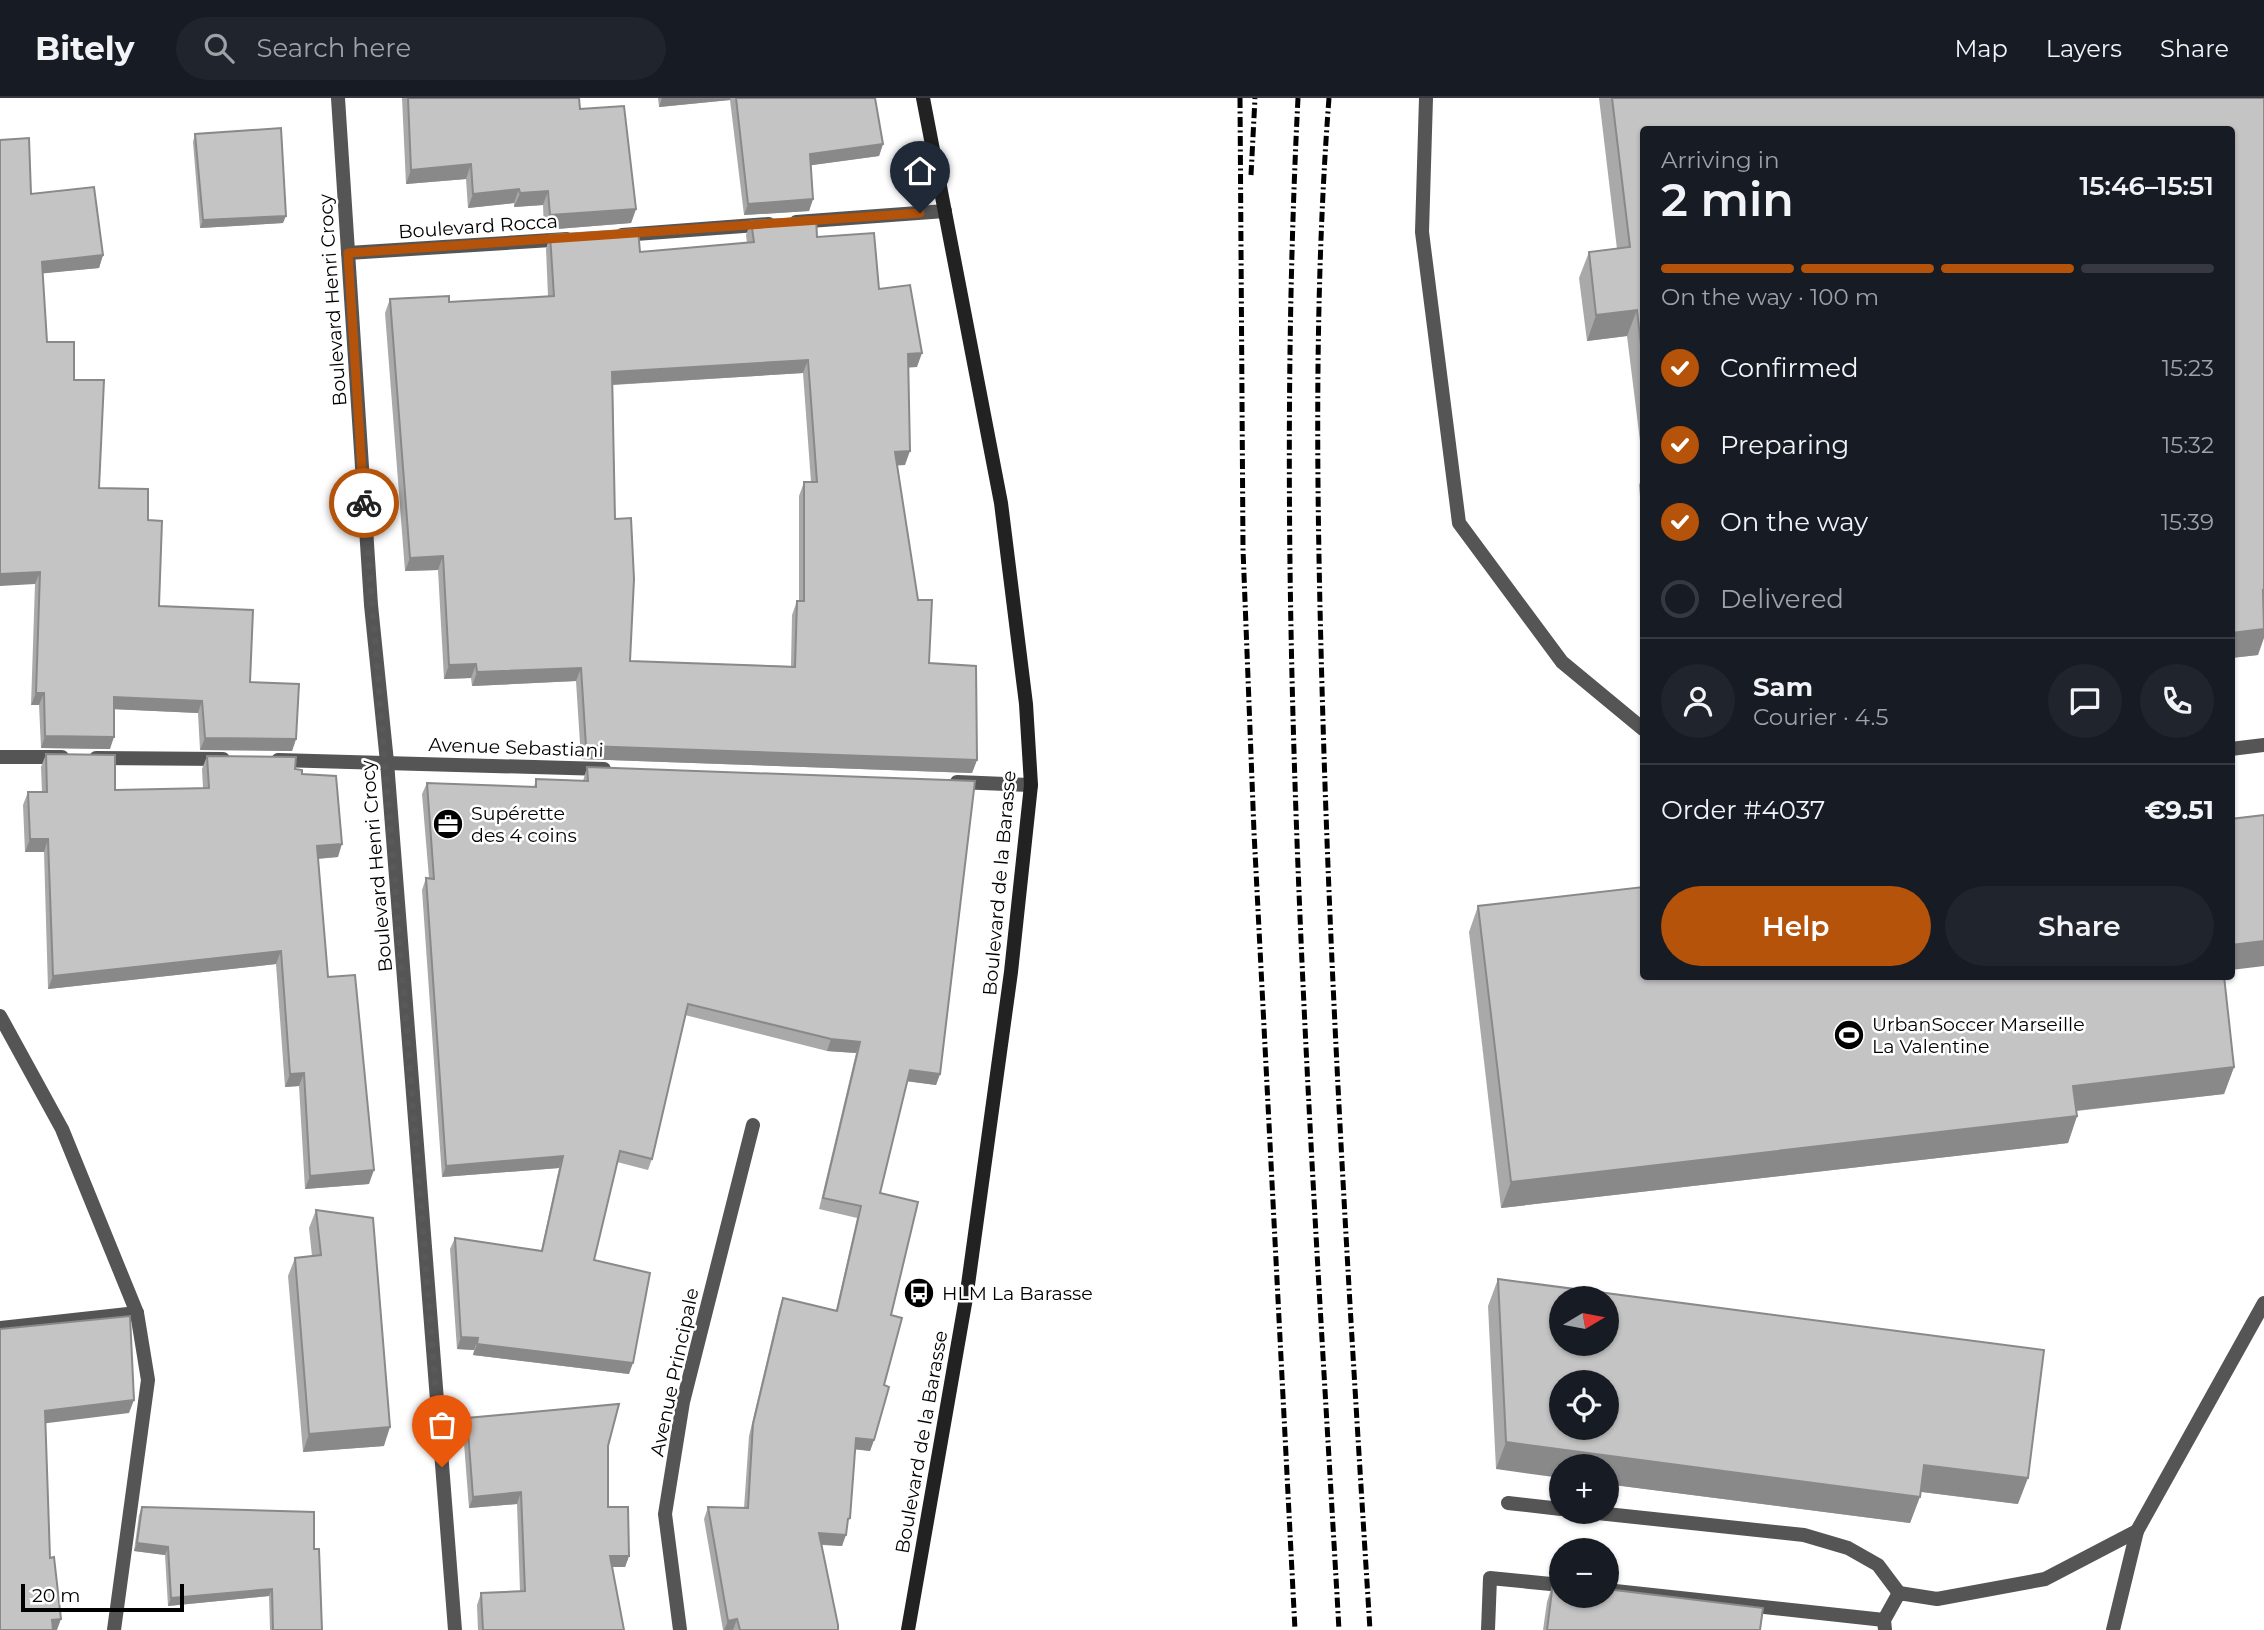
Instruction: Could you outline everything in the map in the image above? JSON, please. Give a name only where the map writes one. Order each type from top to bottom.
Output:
[{"type":"main road","name":"Boulevard de la Barasse","points":[[908,1630],[967,1292],[1011,972],[1031,785],[1026,704],[1001,503],[923,98]]},
{"type":"street","name":"Boulevard Henri Crocy","points":[[338,98],[371,605],[387,762],[455,1630]]},
{"type":"street","points":[[1426,98],[1422,232],[1459,523],[1562,662],[1640,727]]},
{"type":"street","points":[[606,236],[945,211]]},
{"type":"street","name":"Boulevard Rocca","points":[[348,253],[579,238]]},
{"type":"street","points":[[2235,749],[2264,745]]},
{"type":"street","points":[[0,757],[235,760]]},
{"type":"street","name":"Avenue Sebastiani","points":[[263,760],[621,770]]},
{"type":"street","points":[[937,781],[1031,785]]},
{"type":"street","points":[[0,1016],[62,1129],[137,1313],[148,1380],[114,1630]]},
{"type":"street","name":"Avenue Principale","points":[[680,1630],[665,1514],[683,1402],[753,1125]]},
{"type":"street","points":[[2113,1630],[2137,1531],[2264,1303]]},
{"type":"street","points":[[0,1328],[137,1313]]},
{"type":"street","points":[[1508,1503],[1549,1508]]},
{"type":"street","points":[[1619,1515],[1804,1535],[1848,1548],[1878,1565],[1899,1594],[1937,1599],[2045,1579],[2137,1531]]},
{"type":"street","points":[[1488,1630],[1490,1578],[1549,1584]]},
{"type":"street","points":[[1619,1592],[1885,1625],[1899,1594]]},
{"type":"building","points":[[408,98],[579,98],[580,109],[624,106],[636,209],[550,215],[548,191],[520,193],[519,189],[473,194],[471,164],[411,170]]},
{"type":"building","points":[[736,98],[875,98],[883,144],[810,154],[813,199],[748,204]]},
{"type":"building","points":[[1612,98],[2264,98],[2264,629],[2235,633],[2235,126],[1640,126],[1640,336],[1637,310],[1596,315],[1589,252],[1630,247]]},
{"type":"building","points":[[281,128],[286,216],[203,220],[195,134]]},
{"type":"building","points":[[29,138],[31,194],[94,187],[103,255],[42,262],[47,342],[74,342],[74,380],[104,380],[99,488],[148,489],[148,520],[162,521],[159,606],[253,610],[250,682],[299,684],[296,739],[205,738],[202,701],[114,697],[114,737],[45,736],[44,693],[36,693],[40,572],[0,574],[0,140]]},
{"type":"building","points":[[816,217],[817,237],[874,233],[879,289],[910,285],[922,353],[908,354],[910,451],[895,452],[918,600],[932,600],[929,663],[976,666],[977,760],[586,746],[581,668],[477,672],[476,664],[449,665],[443,556],[410,558],[390,299],[449,296],[449,302],[554,296],[550,235],[638,229],[640,252],[754,242],[751,221]],"holes":[[[808,360],[817,482],[804,482],[804,601],[797,601],[795,667],[630,661],[634,579],[631,518],[615,519],[612,372]]]},
{"type":"building","points":[[46,754],[115,755],[115,790],[209,788],[207,756],[296,757],[295,769],[302,770],[302,774],[336,776],[342,844],[317,846],[328,977],[355,975],[374,1170],[310,1176],[304,1073],[290,1074],[281,951],[53,976],[48,839],[30,839],[28,792],[47,792]]},
{"type":"building","points":[[587,767],[975,781],[940,1074],[910,1070],[880,1193],[918,1202],[891,1315],[902,1318],[884,1385],[889,1387],[874,1440],[856,1438],[850,1518],[846,1535],[819,1533],[838,1630],[740,1630],[737,1619],[728,1621],[708,1507],[748,1508],[753,1424],[783,1298],[837,1311],[861,1206],[823,1198],[860,1042],[831,1039],[688,1004],[652,1159],[620,1151],[594,1260],[650,1273],[633,1363],[477,1344],[478,1338],[461,1337],[455,1238],[542,1251],[563,1156],[446,1166],[426,878],[434,879],[427,783],[536,787],[536,779],[588,781]]},
{"type":"building","points":[[2264,815],[2264,941],[2235,945],[2235,819]]},
{"type":"building","name":"UrbanSoccer Marseille La Valentine","points":[[1640,887],[1640,980],[2224,980],[2234,1067],[2073,1086],[2077,1116],[1511,1182],[1478,906]]},
{"type":"building","points":[[316,1210],[373,1218],[390,1427],[309,1434],[295,1258],[321,1255]]},
{"type":"building","points":[[1498,1279],[1552,1286],[1549,1286],[1549,1356],[1619,1356],[1619,1295],[2044,1350],[2028,1478],[1924,1465],[1920,1497],[1619,1457],[1619,1454],[1596,1454],[1506,1442]]},
{"type":"building","points":[[130,1316],[134,1400],[45,1411],[50,1558],[54,1557],[61,1619],[52,1620],[53,1630],[0,1630],[0,1329]]},
{"type":"building","points":[[619,1404],[608,1446],[608,1507],[628,1507],[629,1556],[610,1556],[624,1630],[483,1630],[481,1593],[525,1591],[521,1492],[473,1497],[467,1418]]},
{"type":"building","points":[[142,1507],[314,1512],[314,1549],[319,1549],[322,1630],[273,1630],[272,1589],[171,1598],[168,1547],[137,1543]]},
{"type":"building","points":[[1619,1591],[1763,1608],[1760,1630],[1547,1630],[1550,1608],[1619,1608]]},
{"type":"railway","points":[[1240,98],[1243,549],[1254,832],[1295,1630]]},
{"type":"railway","points":[[1251,175],[1255,98]]},
{"type":"railway","points":[[1298,98],[1291,289],[1289,481],[1292,672],[1306,1056],[1339,1630]]},
{"type":"railway","points":[[1329,98],[1318,332],[1321,644],[1337,1063],[1370,1630]]},
{"type":"way so far","points":[[364,503],[442,1467]]},
{"type":"place","name":"Supérette des 4 coins","points":[[448,824]]},
{"type":"place","name":"UrbanSoccer Marseille La Valentine","points":[[1849,1035]]},
{"type":"place","name":"HLM La Barasse","points":[[919,1293]]},
{"type":"route","points":[[364,503],[348,253],[920,213]]}]
